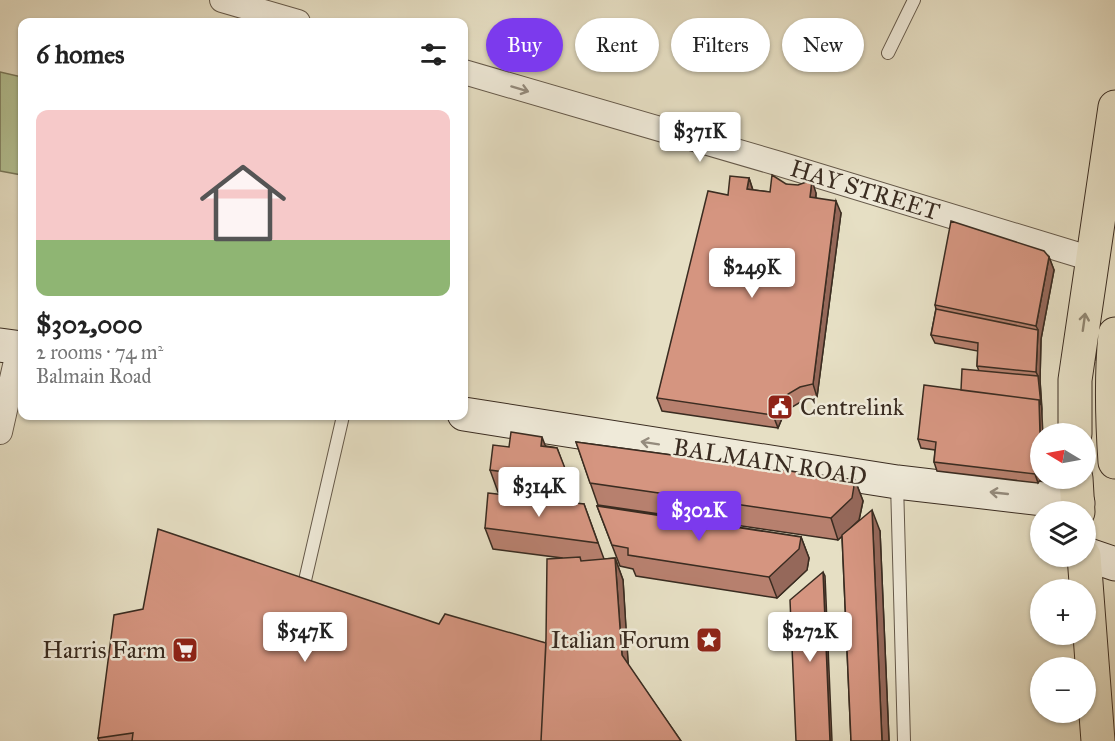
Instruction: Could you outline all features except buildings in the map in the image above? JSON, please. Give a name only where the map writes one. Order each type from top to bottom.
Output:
[{"type":"highway","points":[[1075,423],[1076,380],[1115,107]]},
{"type":"highway","points":[[1115,334],[1111,412],[1115,462]]},
{"type":"highway","points":[[1086,567],[1098,741]]},
{"type":"main road","name":"BALMAIN ROAD","points":[[468,415],[897,482],[1078,498]]},
{"type":"main road","points":[[1096,558],[1115,564]]},
{"type":"street","points":[[222,0],[284,18]]},
{"type":"street","name":"HAY STREET","points":[[468,73],[780,164],[1092,259]]},
{"type":"street","points":[[0,432],[14,347]]},
{"type":"lane","points":[[888,52],[914,0]]},
{"type":"lane","points":[[303,589],[342,420]]},
{"type":"lane","points":[[897,482],[904,741]]},
{"type":"green space","points":[[0,72],[18,76],[18,174],[0,171]]},
{"type":"place","name":"Centrelink","points":[[780,407]]},
{"type":"place","name":"Italian Forum","points":[[709,640]]},
{"type":"place","name":"Harris Farm","points":[[185,650]]}]
